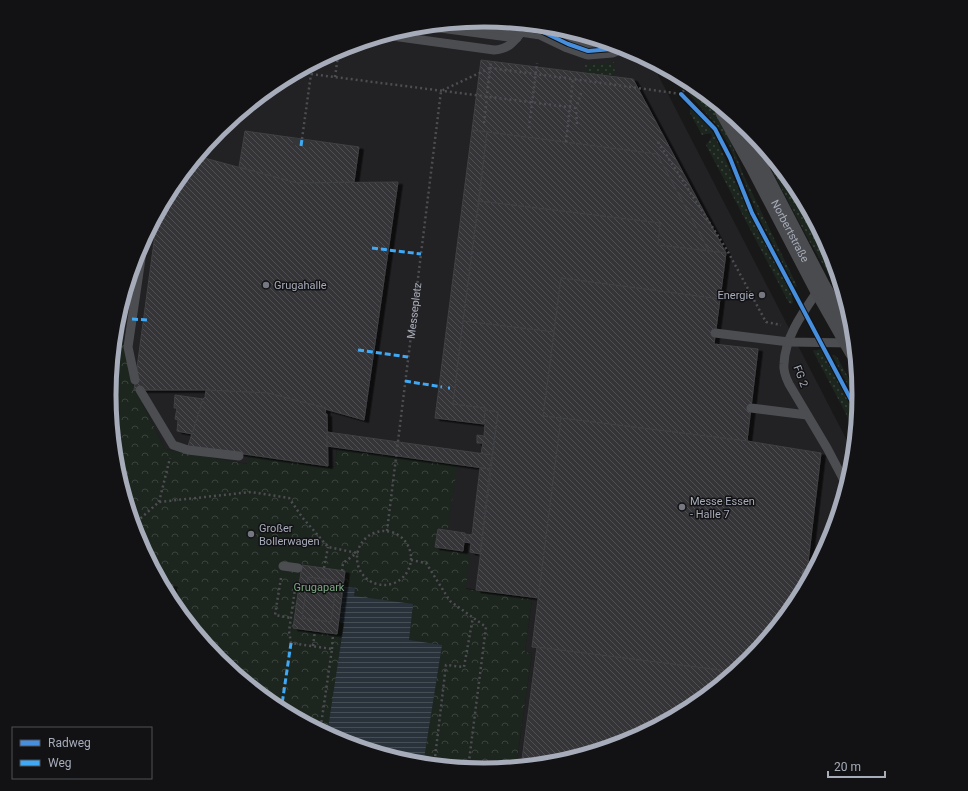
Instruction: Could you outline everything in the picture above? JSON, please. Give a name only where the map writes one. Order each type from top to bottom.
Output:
[{"type":"main road","name":"Norbertstraße","points":[[733,124],[847,337]]},
{"type":"street","points":[[499,28],[520,33],[536,31]]},
{"type":"street","points":[[553,34],[568,44],[588,50],[608,49]]},
{"type":"lane","points":[[446,29],[492,36],[520,33]]},
{"type":"lane","points":[[400,37],[502,50],[510,46],[520,33]]},
{"type":"lane","points":[[135,380],[128,347],[140,264]]},
{"type":"lane","name":"FG 2","points":[[820,288],[794,328],[784,364],[785,374],[789,384],[843,478]]},
{"type":"lane","points":[[715,333],[789,342],[849,347]]},
{"type":"lane","points":[[140,390],[173,445],[188,450],[239,456]]},
{"type":"lane","points":[[751,408],[807,416]]},
{"type":"lane","points":[[283,566],[297,572]]},
{"type":"path","points":[[335,77],[338,57]]},
{"type":"path","points":[[529,128],[537,62]]},
{"type":"path","points":[[441,91],[490,68],[681,94],[686,99]]},
{"type":"path","points":[[484,123],[490,68]]},
{"type":"path","points":[[302,139],[312,74],[310,71]]},
{"type":"path","points":[[312,74],[576,108]]},
{"type":"path","points":[[566,142],[573,79]]},
{"type":"path","points":[[681,94],[687,88]]},
{"type":"path","points":[[577,124],[576,108],[581,93]]},
{"type":"path","points":[[578,115],[576,108],[580,102]]},
{"type":"path","points":[[658,142],[727,250],[766,322],[794,328]]},
{"type":"path","points":[[138,521],[159,502],[173,445]]},
{"type":"path","points":[[159,502],[251,492],[289,498],[302,517],[328,547],[357,553]]},
{"type":"path","points":[[379,531],[387,531],[395,533],[405,541],[410,552],[411,560],[404,576],[393,583],[380,585],[364,577],[359,570],[357,553],[360,545],[371,534],[379,531]]},
{"type":"path","points":[[324,568],[328,547]]},
{"type":"path","points":[[342,570],[343,563],[357,553]]},
{"type":"path","points":[[411,560],[426,563],[450,601],[486,627],[469,763]]},
{"type":"path","points":[[283,566],[275,615],[291,618]]},
{"type":"path","points":[[297,572],[289,631],[291,643],[332,648]]},
{"type":"path","points":[[435,761],[446,665],[464,667],[473,617]]},
{"type":"path","points":[[313,646],[315,631]]},
{"type":"path","points":[[321,726],[333,634]]},
{"type":"shaded area","points":[[484,27],[508,28],[556,34],[579,40],[625,55],[655,69],[849,444],[840,491],[833,514],[814,558],[803,580],[776,620],[745,656],[727,673],[689,702],[647,726],[625,736],[579,751],[556,757],[517,762],[532,653],[525,652],[532,599],[466,588],[435,548],[438,527],[448,529],[337,448],[335,467],[249,455],[248,464],[165,449],[134,386],[121,334],[128,300],[135,277],[144,254],[165,211],[192,171],[223,135],[241,118],[279,89],[300,76],[343,55],[389,40],[436,30]]},
{"type":"shaded area","points":[[344,587],[355,588],[354,596],[413,604],[409,640],[442,645],[424,759],[366,744],[328,729],[344,623],[339,622]]},
{"type":"green space","points":[[614,62],[615,73],[613,76],[585,73],[585,65]]},
{"type":"green space","points":[[693,92],[712,106],[721,122],[743,174],[797,286],[795,287],[760,220],[729,145],[718,127],[689,94]]},
{"type":"green space","points":[[690,109],[694,110],[709,126],[716,138],[748,210],[770,249],[792,295],[793,303],[789,303],[706,145],[712,137],[711,133],[702,135],[690,113]]},
{"type":"green space","points":[[766,159],[781,178],[817,238],[836,288],[807,237]]},
{"type":"green space","name":"Grugapark","points":[[121,334],[134,386],[165,449],[247,464],[249,455],[335,467],[337,448],[458,461],[448,529],[438,528],[435,548],[470,554],[466,589],[532,599],[525,652],[532,653],[517,762],[484,764],[436,761],[389,751],[343,736],[321,726],[279,702],[260,688],[223,656],[192,620],[165,580],[144,537],[128,491],[116,420],[116,371]]},
{"type":"green space","points":[[821,349],[852,408],[851,424],[813,351]]},
{"type":"green space","points":[[832,355],[837,357],[852,384],[852,393]]},
{"type":"building","points":[[481,60],[633,79],[726,253],[709,251],[657,154],[472,130]]},
{"type":"building","points":[[472,130],[487,132],[453,404],[486,408],[484,424],[435,418]]},
{"type":"building","points":[[245,131],[359,147],[354,182],[297,183],[239,167]]},
{"type":"building","points":[[487,132],[657,154],[709,251],[658,245],[660,223],[479,201]]},
{"type":"building","name":"Grugahalle","points":[[203,158],[297,183],[398,182],[364,420],[268,393],[204,390],[134,390],[156,230],[165,211],[178,191]]},
{"type":"building","points":[[479,201],[660,223],[658,245],[726,253],[720,299],[561,278],[554,332],[463,321]]},
{"type":"building","points":[[561,278],[720,299],[714,344],[758,349],[747,441],[543,416]]},
{"type":"building","points":[[463,321],[554,332],[543,416],[561,418],[539,598],[476,590],[498,412],[485,410],[486,408],[453,404]]},
{"type":"building","points":[[206,390],[268,393],[326,408],[325,414],[327,414],[328,466],[188,446]]},
{"type":"building","points":[[175,395],[203,399],[192,434],[177,431],[178,420],[175,419],[177,408],[174,408]]},
{"type":"building","points":[[485,410],[498,412],[492,455],[481,454],[483,443],[477,443],[477,435],[484,436]]},
{"type":"building","name":"Messe Essen - Halle 7","points":[[561,418],[747,441],[821,453],[807,572],[776,620],[745,656],[729,671],[532,647]]},
{"type":"building","points":[[327,432],[492,455],[490,469],[327,446]]},
{"type":"building","points":[[480,468],[490,469],[480,554],[470,552],[471,543],[464,542],[465,534],[472,535]]},
{"type":"building","points":[[438,529],[465,533],[463,551],[435,547]]},
{"type":"building","points":[[302,565],[345,571],[337,634],[293,628]]},
{"type":"building","points":[[308,577],[337,581],[331,622],[302,618]]},
{"type":"building","points":[[167,584],[173,585],[172,591]]},
{"type":"building","points":[[537,647],[729,671],[689,702],[668,715],[625,736],[556,757],[522,762]]},
{"type":"tunnel","points":[[301,146],[302,139]]},
{"type":"marked path","points":[[301,146],[302,139]]},
{"type":"marked path","points":[[372,248],[421,254]]},
{"type":"marked path","points":[[132,319],[147,320]]},
{"type":"marked path","points":[[358,350],[408,357]]},
{"type":"marked path","points":[[405,381],[442,387]]},
{"type":"marked path","points":[[282,704],[291,643]]},
{"type":"cycle path","points":[[543,32],[568,44],[588,51],[609,49]]},
{"type":"cycle path","points":[[681,94],[715,129],[730,158],[752,213],[852,402]]},
{"type":"place","name":"Grugahalle","points":[[266,285]]},
{"type":"place","name":"Energie","points":[[762,295]]},
{"type":"place","name":"Messe Essen - Halle 7","points":[[682,507]]},
{"type":"place","name":"Großer Bollerwagen","points":[[251,534]]}]
